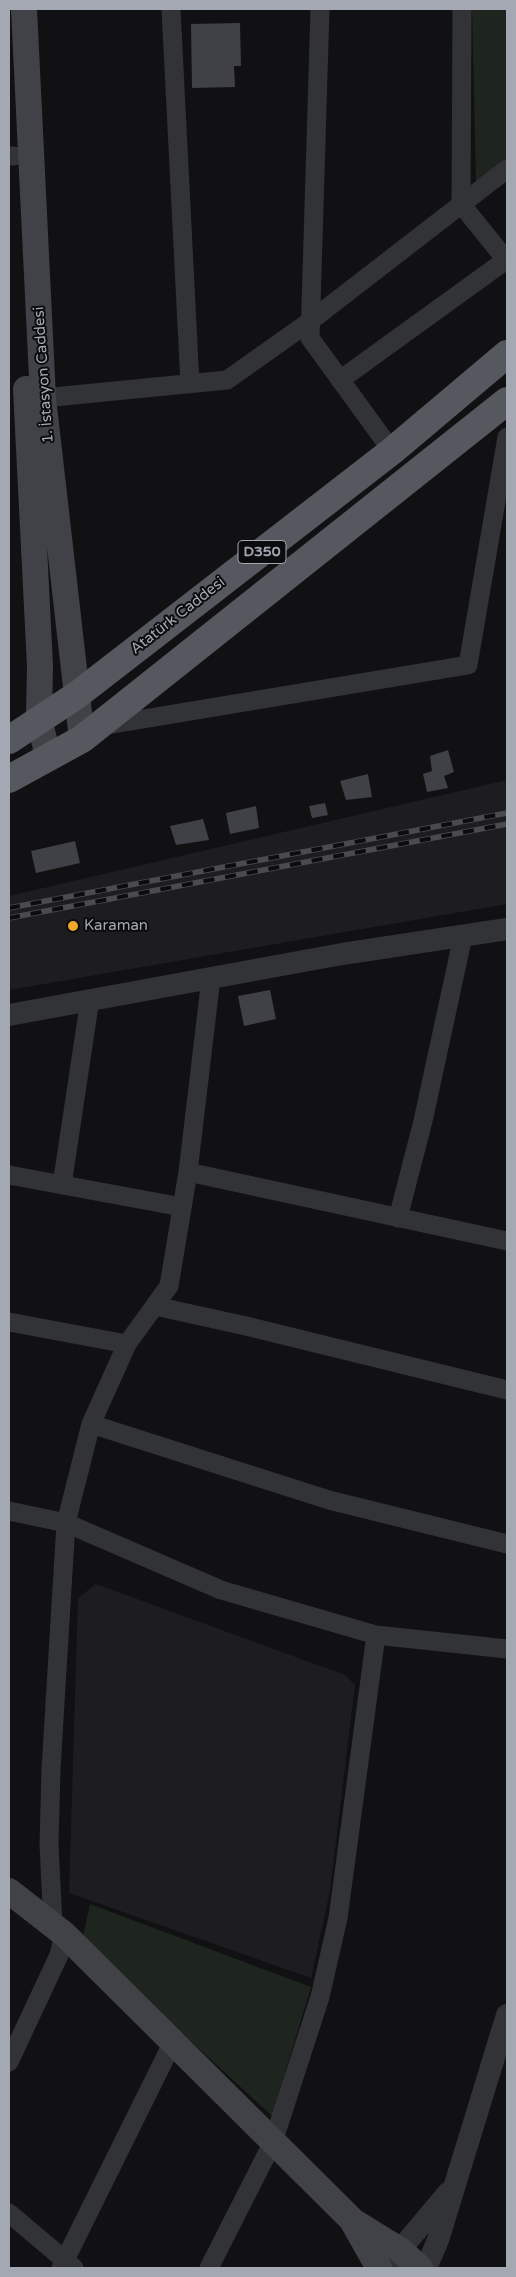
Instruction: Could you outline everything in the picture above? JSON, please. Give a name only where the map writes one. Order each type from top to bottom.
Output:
[{"type":"highway","name":"Atatürk Caddesi","points":[[9,740],[39,718],[77,695],[392,451],[507,354]]},
{"type":"highway","name":"D350","points":[[9,778],[90,733],[504,414]]},
{"type":"main road","name":"1. İstasyon Caddesi","points":[[24,9],[43,398],[77,695],[90,733]]},
{"type":"main road","name":"1. İstasyon Caddesi","points":[[9,57],[11,156],[39,656],[39,718],[48,758]]},
{"type":"main road","points":[[9,1891],[58,1930],[353,2221],[396,2259],[420,2268]]},
{"type":"main road","points":[[353,2221],[379,2268]]},
{"type":"street","points":[[171,9],[190,384]]},
{"type":"street","points":[[320,9],[310,338],[392,451]]},
{"type":"street","points":[[340,380],[507,261],[461,204],[462,9]]},
{"type":"street","points":[[43,398],[227,380],[309,322],[507,169]]},
{"type":"street","points":[[90,733],[468,665],[507,438]]},
{"type":"street","points":[[9,1015],[342,954],[507,929]]},
{"type":"street","points":[[398,1218],[423,1121],[463,936]]},
{"type":"street","points":[[9,2062],[59,1954],[49,1845],[51,1769],[66,1523],[91,1424],[127,1344],[169,1286],[188,1172],[211,978]]},
{"type":"street","points":[[62,1185],[90,999]]},
{"type":"street","points":[[188,1172],[507,1241]]},
{"type":"street","points":[[9,1175],[182,1207]]},
{"type":"street","points":[[155,1306],[246,1326],[507,1390]]},
{"type":"street","points":[[9,1322],[127,1344]]},
{"type":"street","points":[[91,1424],[329,1500],[507,1544]]},
{"type":"street","points":[[9,1511],[66,1523],[221,1590],[376,1635],[507,1649]]},
{"type":"street","points":[[209,2268],[274,2142],[320,1997],[338,1918],[376,1635]]},
{"type":"street","points":[[426,2268],[438,2240],[452,2189],[507,2015]]},
{"type":"street","points":[[9,2212],[67,2266],[173,2042]]},
{"type":"street","points":[[396,2259],[452,2189]]},
{"type":"shaded area","points":[[472,9],[507,9],[507,158],[476,182]]},
{"type":"shaded area","points":[[507,780],[507,904],[9,990],[9,896]]},
{"type":"shaded area","points":[[96,1584],[345,1675],[355,1685],[330,1891],[311,1978],[69,1893],[78,1598]]},
{"type":"shaded area","points":[[90,1904],[311,1987],[272,2116],[82,1941]]},
{"type":"building","points":[[240,23],[241,66],[234,66],[235,87],[192,88],[191,24]]},
{"type":"building","points":[[448,750],[454,772],[444,776],[448,788],[427,792],[423,774],[432,771],[430,756]]},
{"type":"building","points":[[368,774],[372,797],[346,800],[340,781]]},
{"type":"building","points":[[325,803],[328,815],[312,818],[309,806]]},
{"type":"building","points":[[256,806],[259,828],[230,834],[226,813]]},
{"type":"building","points":[[203,819],[209,840],[176,845],[170,826]]},
{"type":"building","points":[[75,841],[80,863],[36,873],[31,851]]},
{"type":"building","points":[[270,990],[276,1019],[244,1026],[238,996]]},
{"type":"railway","points":[[9,908],[507,813]]},
{"type":"railway","points":[[9,918],[507,824]]},
{"type":"place","name":"Karaman","points":[[73,926]]}]
